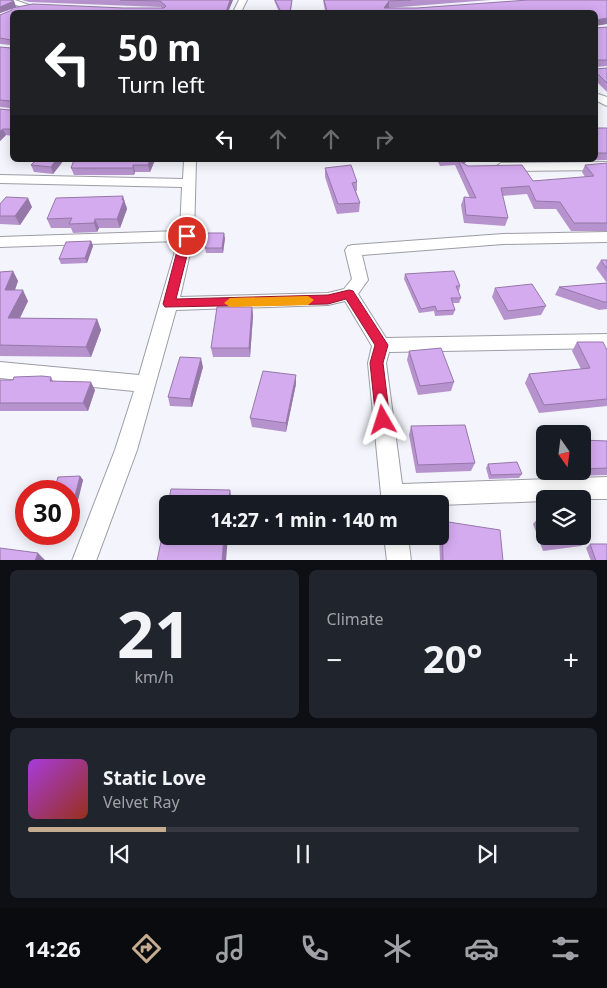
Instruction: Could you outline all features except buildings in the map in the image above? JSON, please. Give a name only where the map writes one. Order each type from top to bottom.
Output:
[{"type":"street","points":[[5,0],[31,6],[20,10]]},
{"type":"street","points":[[84,560],[126,450],[169,304],[187,236],[190,162]]},
{"type":"street","points":[[485,168],[607,166]]},
{"type":"street","points":[[0,178],[190,183]]},
{"type":"street","points":[[0,242],[54,242],[187,236]]},
{"type":"street","points":[[169,304],[328,299],[349,294],[360,280],[353,250],[503,239],[607,237]]},
{"type":"street","points":[[349,294],[381,345],[377,363],[391,495]]},
{"type":"street","points":[[381,345],[607,341]]},
{"type":"street","points":[[0,370],[146,384]]},
{"type":"street","points":[[449,497],[607,488]]},
{"type":"street","points":[[397,545],[399,560]]},
{"type":"slow traffic","points":[[230,303],[308,300]]},
{"type":"route","points":[[187,236],[169,304],[328,299],[349,294],[381,345],[377,363],[383,420]]}]
